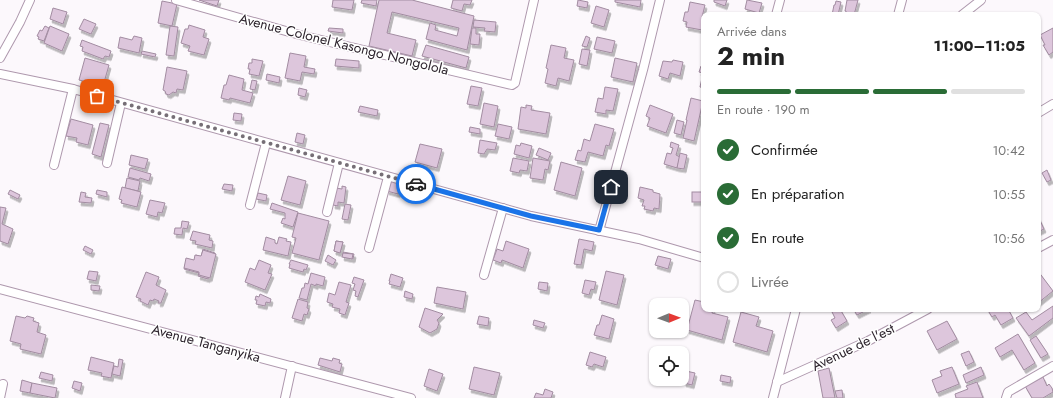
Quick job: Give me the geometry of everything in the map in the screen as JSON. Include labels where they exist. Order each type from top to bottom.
[{"type":"street","points":[[0,58],[20,22],[30,0]]},
{"type":"street","name":"Avenue Colonel Kasongo Nongolola","points":[[176,0],[300,35],[512,86],[516,83],[534,0]]},
{"type":"street","points":[[599,230],[643,70],[660,0]]},
{"type":"street","points":[[777,12],[780,0]]},
{"type":"street","points":[[899,12],[902,0]]},
{"type":"street","points":[[966,12],[981,0]]},
{"type":"street","points":[[0,74],[73,90],[531,216],[639,239],[701,257]]},
{"type":"street","points":[[54,166],[73,90]]},
{"type":"street","points":[[107,163],[121,103]]},
{"type":"street","points":[[1041,111],[1053,104]]},
{"type":"street","points":[[250,205],[266,143]]},
{"type":"street","points":[[327,212],[339,163]]},
{"type":"street","points":[[369,248],[388,177]]},
{"type":"street","points":[[484,275],[503,208]]},
{"type":"street","points":[[1041,246],[1053,240]]},
{"type":"street","name":"Avenue Tanganyika","points":[[0,290],[411,398]]},
{"type":"street","points":[[773,398],[795,312]]},
{"type":"street","name":"Avenue de l'est","points":[[777,382],[868,341],[922,312]]},
{"type":"street","points":[[285,398],[292,366]]},
{"type":"street","points":[[1006,398],[1008,392],[1053,366]]},
{"type":"street","points":[[0,398],[3,384]]},
{"type":"building","points":[[199,0],[219,0],[217,6]]},
{"type":"building","points":[[333,0],[354,0],[352,10],[332,7]]},
{"type":"building","points":[[362,0],[377,0],[376,6],[361,3]]},
{"type":"building","points":[[379,0],[412,0],[474,16],[467,50],[426,39],[430,23],[436,25],[435,30],[457,36],[459,28],[392,12],[387,33],[416,40],[412,56],[369,46]]},
{"type":"building","points":[[453,0],[472,0],[470,5],[464,4],[462,11],[451,8]]},
{"type":"building","points":[[578,0],[588,2],[587,8],[577,6]]},
{"type":"building","points":[[615,0],[641,0],[640,7],[615,2]]},
{"type":"building","points":[[714,0],[727,0],[725,6],[714,2]]},
{"type":"building","points":[[747,0],[762,3],[759,12],[745,9]]},
{"type":"building","points":[[847,0],[858,0],[855,12],[845,11]]},
{"type":"building","points":[[162,1],[177,4],[172,26],[158,23]]},
{"type":"building","points":[[836,1],[841,2],[839,12],[833,12]]},
{"type":"building","points":[[690,2],[705,5],[703,12],[701,12],[701,30],[686,27],[687,22],[683,21],[685,12],[688,12]]},
{"type":"building","points":[[596,6],[609,10],[604,27],[591,23]]},
{"type":"building","points":[[53,8],[67,12],[63,24],[50,19]]},
{"type":"building","points":[[84,19],[96,24],[91,34],[79,29]]},
{"type":"building","points":[[474,20],[496,22],[495,32],[484,31],[485,28],[473,27]]},
{"type":"building","points":[[189,25],[205,30],[203,37],[209,39],[204,55],[188,51],[190,46],[181,43],[185,29],[188,29]]},
{"type":"building","points":[[45,26],[49,28],[44,41],[38,39],[39,37],[37,36],[40,30],[42,31]]},
{"type":"building","points":[[50,26],[69,34],[62,51],[44,43]]},
{"type":"building","points":[[170,26],[178,27],[174,56],[166,55]]},
{"type":"building","points":[[329,28],[343,29],[343,33],[328,31]]},
{"type":"building","points":[[472,28],[476,28],[476,34],[480,34],[479,45],[470,44]]},
{"type":"building","points":[[1053,28],[1053,52],[1049,55],[1043,45],[1045,45],[1041,34]]},
{"type":"building","points":[[134,36],[142,38],[139,53],[118,48],[120,37],[132,40]]},
{"type":"building","points":[[586,36],[590,38],[587,47],[582,46]]},
{"type":"building","points":[[597,37],[615,41],[612,53],[594,49]]},
{"type":"building","points":[[82,40],[111,51],[109,57],[105,56],[103,59],[82,51],[83,47],[80,46]]},
{"type":"building","points":[[426,45],[469,57],[466,68],[422,56]]},
{"type":"building","points":[[551,45],[566,48],[564,58],[574,60],[569,81],[558,78],[556,86],[545,83],[548,69],[546,68]]},
{"type":"building","points":[[582,49],[590,50],[587,66],[579,64]]},
{"type":"building","points":[[142,51],[156,54],[155,57],[141,54]]},
{"type":"building","points":[[290,53],[306,56],[304,67],[315,69],[314,74],[302,72],[300,81],[285,78]]},
{"type":"building","points":[[85,58],[109,65],[103,86],[86,84],[87,82],[79,80]]},
{"type":"building","points":[[615,58],[637,63],[633,82],[611,77]]},
{"type":"building","points":[[252,59],[263,61],[259,76],[249,74],[249,63],[252,63]]},
{"type":"building","points":[[336,59],[359,61],[359,68],[335,66]]},
{"type":"building","points":[[673,60],[683,62],[680,76],[670,73],[668,79],[659,76],[663,61],[672,62]]},
{"type":"building","points":[[167,67],[187,71],[183,90],[177,89],[176,93],[173,92],[169,95],[163,90]]},
{"type":"building","points":[[267,74],[280,77],[279,83],[266,80]]},
{"type":"building","points":[[229,75],[244,79],[242,90],[253,93],[250,103],[230,98],[229,100],[221,98],[224,85],[226,85]]},
{"type":"building","points":[[252,80],[257,81],[255,90],[250,89]]},
{"type":"building","points":[[471,86],[482,88],[478,106],[467,104]]},
{"type":"building","points":[[605,87],[618,89],[613,111],[606,110],[606,114],[595,112],[598,98],[603,99]]},
{"type":"building","points":[[299,88],[307,90],[305,97],[298,95]]},
{"type":"building","points":[[691,98],[701,100],[701,110],[694,141],[683,138]]},
{"type":"building","points":[[484,103],[498,106],[494,127],[480,124]]},
{"type":"building","points":[[526,105],[532,106],[531,110],[550,113],[546,134],[518,129],[521,107],[526,108]]},
{"type":"building","points":[[650,105],[673,114],[666,133],[647,126],[650,118],[646,116]]},
{"type":"building","points":[[360,106],[378,110],[377,116],[358,112]]},
{"type":"building","points":[[234,113],[242,114],[241,121],[233,120]]},
{"type":"building","points":[[71,119],[93,125],[88,145],[76,142],[77,138],[66,136]]},
{"type":"building","points":[[677,120],[684,122],[681,135],[674,133]]},
{"type":"building","points":[[100,123],[109,125],[101,157],[92,154]]},
{"type":"building","points":[[498,124],[512,127],[509,139],[495,136]]},
{"type":"building","points":[[595,124],[614,129],[609,146],[606,145],[603,156],[588,152],[585,162],[575,160],[578,150],[581,151],[584,139],[590,141]]},
{"type":"building","points":[[470,127],[480,129],[480,134],[469,132]]},
{"type":"building","points":[[297,133],[305,135],[303,144],[295,142]]},
{"type":"building","points":[[480,140],[497,143],[495,150],[487,149],[484,154],[478,153]]},
{"type":"building","points":[[671,142],[679,145],[676,155],[680,157],[677,168],[664,164],[667,153],[671,154],[673,148],[670,147]]},
{"type":"building","points":[[521,143],[532,146],[529,158],[514,154],[516,145],[520,146]]},
{"type":"building","points":[[420,144],[442,149],[437,168],[415,162]]},
{"type":"building","points":[[539,148],[551,153],[548,160],[536,155]]},
{"type":"building","points":[[680,153],[687,155],[684,169],[677,168]]},
{"type":"building","points":[[131,155],[148,159],[145,169],[129,165]]},
{"type":"building","points":[[513,158],[529,161],[527,171],[520,170],[519,173],[510,171]]},
{"type":"building","points":[[533,158],[550,161],[548,170],[545,169],[543,180],[530,178]]},
{"type":"building","points":[[561,162],[582,168],[575,196],[554,190]]},
{"type":"building","points":[[130,168],[151,174],[149,181],[140,178],[139,180],[128,177]]},
{"type":"building","points":[[1047,170],[1051,180],[1047,182],[1042,173]]},
{"type":"building","points":[[288,176],[306,181],[300,205],[281,200]]},
{"type":"building","points":[[127,178],[140,181],[138,191],[125,188]]},
{"type":"building","points":[[390,181],[400,183],[398,194],[387,191]]},
{"type":"building","points":[[224,184],[233,185],[232,191],[222,189]]},
{"type":"building","points":[[342,186],[346,187],[344,203],[338,202],[338,206],[333,205],[336,188],[342,189]]},
{"type":"building","points":[[122,187],[141,192],[137,207],[121,203],[122,200],[119,199]]},
{"type":"building","points":[[640,187],[653,190],[653,192],[660,194],[659,209],[654,208],[653,211],[644,209],[645,206],[642,206],[644,200],[638,198]]},
{"type":"building","points":[[10,190],[20,195],[18,199],[8,194]]},
{"type":"building","points":[[97,190],[107,192],[107,197],[96,194]]},
{"type":"building","points":[[81,192],[86,193],[85,197],[92,198],[91,203],[79,202]]},
{"type":"building","points":[[692,192],[701,192],[701,202],[692,202]]},
{"type":"building","points":[[258,193],[267,195],[266,201],[256,199]]},
{"type":"building","points":[[150,200],[165,203],[162,213],[158,212],[157,217],[146,214]]},
{"type":"building","points":[[272,203],[298,212],[293,227],[281,223],[283,218],[285,219],[285,213],[270,209]]},
{"type":"building","points":[[345,204],[351,205],[348,220],[342,219]]},
{"type":"building","points":[[0,207],[6,208],[2,224],[13,229],[8,244],[0,241]]},
{"type":"building","points":[[298,213],[329,221],[319,260],[292,253],[296,238],[292,237]]},
{"type":"building","points":[[182,221],[189,222],[187,229],[183,228],[182,235],[174,234],[175,228],[181,228]]},
{"type":"building","points":[[1041,222],[1044,229],[1041,230]]},
{"type":"building","points":[[193,231],[210,235],[209,240],[213,241],[212,248],[195,244],[196,241],[190,240]]},
{"type":"building","points":[[266,237],[275,240],[275,243],[277,244],[279,237],[287,239],[286,241],[291,242],[288,256],[263,250]]},
{"type":"building","points":[[579,239],[594,242],[592,251],[584,249],[581,265],[574,264]]},
{"type":"building","points":[[336,241],[343,242],[340,253],[334,251]]},
{"type":"building","points":[[336,241],[343,242],[340,253],[334,251]]},
{"type":"building","points":[[506,241],[529,249],[523,268],[502,260],[501,263],[493,260],[497,249],[503,251]]},
{"type":"building","points":[[85,246],[93,250],[91,254],[83,250]]},
{"type":"building","points":[[203,249],[215,253],[208,279],[198,276],[199,273],[184,269],[187,259],[195,261],[196,255],[201,257]]},
{"type":"building","points":[[203,250],[216,254],[210,278],[199,275],[199,272],[184,268],[186,258],[194,260],[195,255],[201,256]]},
{"type":"building","points":[[343,252],[354,254],[353,259],[343,257]]},
{"type":"building","points":[[343,253],[353,254],[352,259],[342,257]]},
{"type":"building","points":[[328,255],[336,260],[333,265],[325,261]]},
{"type":"building","points":[[658,256],[671,259],[668,269],[655,265]]},
{"type":"building","points":[[259,260],[271,265],[268,273],[272,274],[265,290],[245,282],[250,268],[255,270]]},
{"type":"building","points":[[291,260],[308,265],[306,270],[304,269],[303,272],[289,268]]},
{"type":"building","points":[[89,271],[98,272],[96,281],[87,279]]},
{"type":"building","points":[[606,271],[624,275],[617,305],[599,300]]},
{"type":"building","points":[[146,272],[159,277],[156,285],[166,290],[161,303],[158,303],[159,301],[154,299],[153,301],[150,300],[148,305],[136,297]]},
{"type":"building","points":[[311,273],[325,277],[323,286],[311,284],[307,300],[299,298],[305,283],[308,284]]},
{"type":"building","points":[[391,274],[403,278],[400,287],[389,284]]},
{"type":"building","points":[[1041,275],[1053,291],[1041,301]]},
{"type":"building","points":[[354,277],[364,280],[358,297],[355,296],[356,291],[353,290],[355,284],[352,283]]},
{"type":"building","points":[[585,280],[596,282],[594,290],[591,289],[589,295],[582,293]]},
{"type":"building","points":[[339,282],[351,285],[346,302],[349,303],[345,315],[339,313],[340,309],[332,307],[333,304],[327,302],[329,293],[335,295]]},
{"type":"building","points":[[539,282],[548,283],[547,291],[538,289]]},
{"type":"building","points":[[91,285],[100,286],[99,291],[91,290]]},
{"type":"building","points":[[437,287],[466,292],[463,309],[434,303]]},
{"type":"building","points":[[405,291],[413,294],[412,299],[404,297]]},
{"type":"building","points":[[260,294],[271,299],[270,303],[266,302],[265,306],[256,304],[256,296],[259,297]]},
{"type":"building","points":[[298,299],[308,302],[307,308],[309,309],[307,315],[304,314],[302,321],[292,318]]},
{"type":"building","points":[[695,300],[701,301],[701,312],[712,312],[728,317],[722,340],[689,331],[689,322]]},
{"type":"building","points":[[1053,306],[1053,318],[1029,336],[1016,318],[1026,312],[1032,320]]},
{"type":"building","points":[[425,308],[443,314],[437,320],[439,323],[437,329],[430,333],[419,327]]},
{"type":"building","points":[[741,312],[759,317],[756,326],[773,331],[767,352],[733,342]]},
{"type":"building","points":[[832,312],[842,312],[847,321],[836,328],[831,320],[835,318]]},
{"type":"building","points":[[855,312],[863,312],[857,315]]},
{"type":"building","points":[[989,312],[1010,312],[1013,318],[1001,325],[995,315],[992,317]]},
{"type":"building","points":[[602,315],[614,319],[609,339],[594,335]]},
{"type":"building","points":[[16,316],[25,318],[27,316],[34,318],[33,321],[39,323],[37,332],[46,335],[41,354],[20,349],[21,344],[10,341]]},
{"type":"building","points":[[479,316],[489,318],[488,326],[477,324]]},
{"type":"building","points":[[534,320],[545,323],[543,328],[533,325]]},
{"type":"building","points":[[947,321],[957,339],[937,350],[927,331]]},
{"type":"building","points":[[1018,334],[1035,363],[1024,370],[1012,350],[1000,357],[995,348]]},
{"type":"building","points":[[1036,336],[1048,354],[1041,358],[1030,340]]},
{"type":"building","points":[[969,351],[974,362],[966,366],[961,354]]},
{"type":"building","points":[[590,352],[606,357],[603,367],[594,364],[592,367],[586,365]]},
{"type":"building","points":[[91,357],[114,363],[111,378],[101,376],[102,373],[88,370]]},
{"type":"building","points":[[320,358],[332,361],[333,358],[340,360],[339,363],[342,364],[340,372],[318,365]]},
{"type":"building","points":[[119,359],[123,360],[120,376],[112,374],[114,366],[118,367]]},
{"type":"building","points":[[474,367],[500,373],[494,395],[469,389]]},
{"type":"building","points":[[952,367],[959,384],[937,393],[932,380],[942,376],[940,371]]},
{"type":"building","points":[[981,367],[984,375],[966,383],[963,375]]},
{"type":"building","points":[[829,368],[835,398],[823,398],[818,371]]},
{"type":"building","points":[[429,369],[443,374],[437,391],[424,386]]},
{"type":"building","points":[[41,372],[53,375],[52,381],[39,378]]},
{"type":"building","points":[[689,372],[695,373],[692,385],[689,384]]},
{"type":"building","points":[[721,375],[731,377],[730,383],[720,381]]},
{"type":"building","points":[[1043,377],[1047,386],[1049,384],[1053,392],[1043,398],[1032,398],[1025,386]]},
{"type":"building","points":[[22,380],[32,383],[30,393],[20,391]]},
{"type":"building","points":[[74,381],[82,383],[80,391],[72,388]]},
{"type":"building","points":[[977,382],[983,398],[956,398],[955,394],[968,389],[966,386]]},
{"type":"building","points":[[32,383],[57,388],[55,398],[30,393]]},
{"type":"building","points":[[545,389],[553,392],[551,398],[534,398],[536,393],[543,395]]},
{"type":"building","points":[[842,390],[843,398],[837,398],[835,391]]},
{"type":"way so far","points":[[97,96],[416,184]]},
{"type":"route","points":[[416,184],[531,216],[599,230],[611,187]]}]
